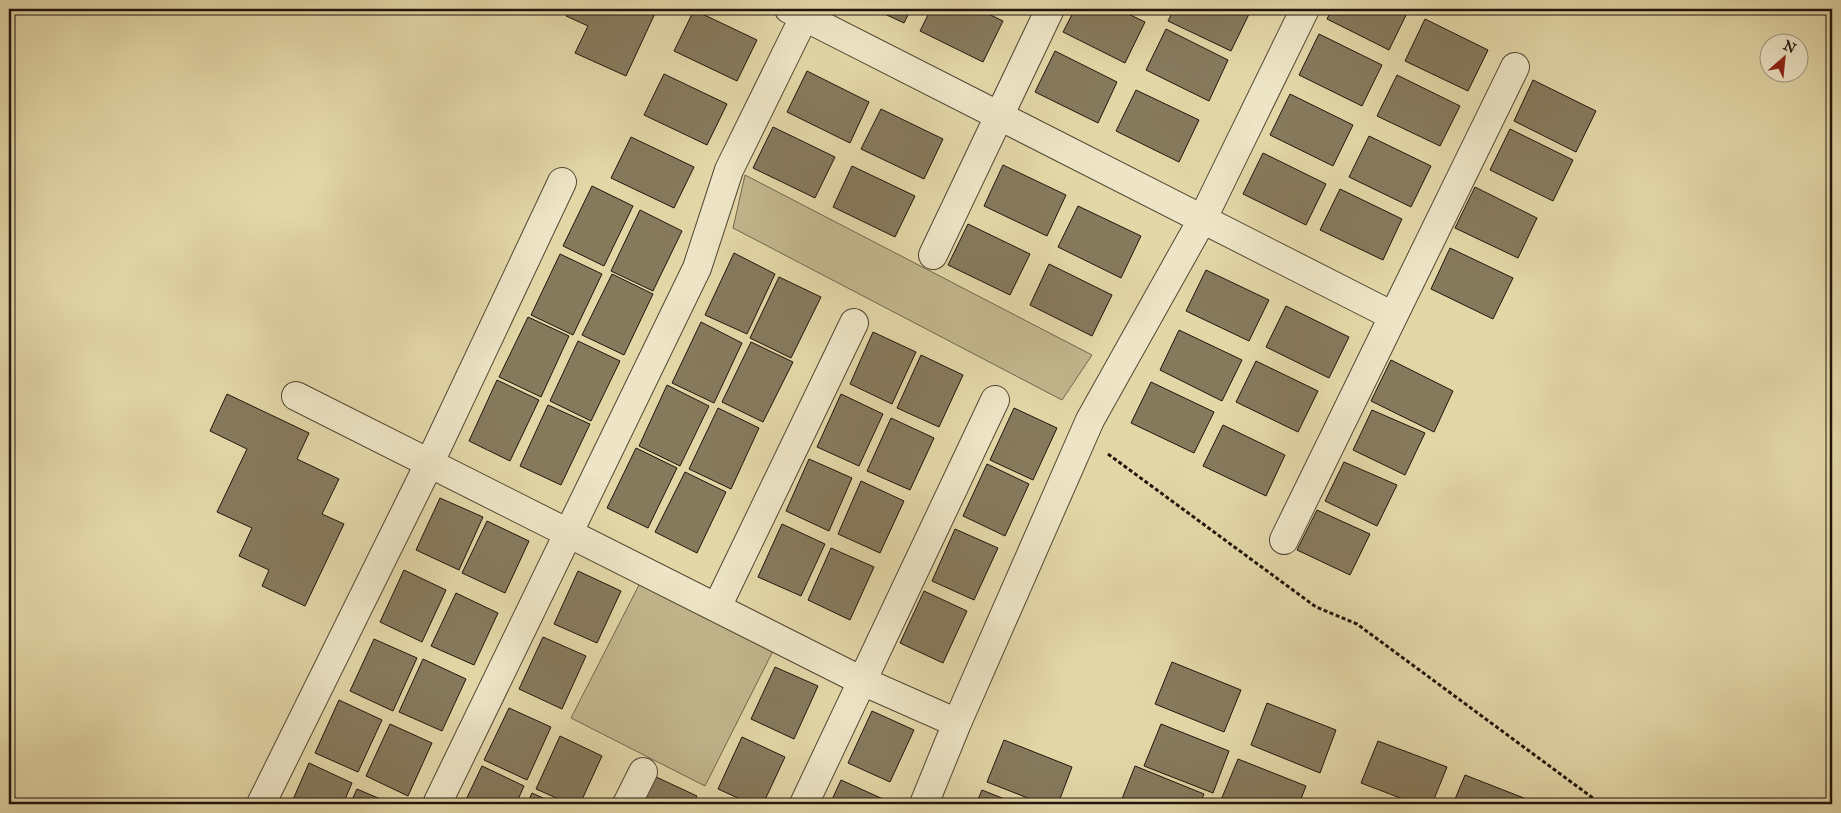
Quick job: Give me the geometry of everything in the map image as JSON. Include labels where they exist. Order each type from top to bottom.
[{"type":"street","points":[[933,255],[1050,9]]},
{"type":"street","points":[[924,804],[956,723],[1090,420],[1202,220],[1305,9]]},
{"type":"street","points":[[438,804],[697,268],[729,170],[800,12],[999,116],[1393,316]]},
{"type":"street","points":[[1284,540],[1515,67]]},
{"type":"street","points":[[261,804],[430,462],[562,182]]},
{"type":"street","points":[[717,607],[854,323]]},
{"type":"street","points":[[296,396],[862,681],[956,723]]},
{"type":"street","points":[[804,804],[995,400]]},
{"type":"street","points":[[628,804],[643,772]]},
{"type":"path","points":[[1083,436],[1316,607],[1358,624],[1601,804]]},
{"type":"shaded area","points":[[745,175],[1092,355],[1062,400],[733,228]]},
{"type":"shaded area","points":[[641,581],[774,649],[705,786],[571,718]]},
{"type":"building","points":[[570,9],[657,9],[626,76],[575,53],[588,26],[566,16]]},
{"type":"building","points":[[874,9],[911,9],[904,23]]},
{"type":"building","points":[[931,9],[978,9],[1003,21],[983,62],[920,31]]},
{"type":"building","points":[[1075,9],[1118,9],[1145,22],[1125,63],[1063,32]]},
{"type":"building","points":[[1174,9],[1251,10],[1231,51],[1168,21]]},
{"type":"building","points":[[1332,9],[1409,9],[1389,50],[1327,19]]},
{"type":"building","points":[[694,10],[757,40],[737,81],[674,51]]},
{"type":"building","points":[[1425,19],[1488,50],[1468,91],[1405,61]]},
{"type":"building","points":[[1166,29],[1228,60],[1209,101],[1146,70]]},
{"type":"building","points":[[1319,34],[1382,65],[1362,106],[1299,75]]},
{"type":"building","points":[[1055,51],[1117,82],[1098,123],[1035,92]]},
{"type":"building","points":[[807,71],[869,102],[850,143],[787,112]]},
{"type":"building","points":[[664,74],[727,104],[707,145],[644,115]]},
{"type":"building","points":[[1397,75],[1460,106],[1440,146],[1377,116]]},
{"type":"building","points":[[1533,80],[1596,111],[1576,152],[1514,121]]},
{"type":"building","points":[[1136,90],[1199,120],[1179,162],[1116,131]]},
{"type":"building","points":[[1290,94],[1353,125],[1333,166],[1270,135]]},
{"type":"building","points":[[881,109],[943,139],[924,179],[861,149]]},
{"type":"building","points":[[773,127],[835,157],[815,198],[753,168]]},
{"type":"building","points":[[1510,129],[1573,160],[1553,201],[1490,170]]},
{"type":"building","points":[[1369,136],[1431,166],[1411,207],[1349,177]]},
{"type":"building","points":[[631,137],[694,167],[674,208],[611,178]]},
{"type":"building","points":[[1263,153],[1326,184],[1306,225],[1243,194]]},
{"type":"building","points":[[1003,165],[1066,195],[1047,236],[984,206]]},
{"type":"building","points":[[852,166],[915,196],[895,237],[833,207]]},
{"type":"building","points":[[592,186],[633,206],[604,266],[563,246]]},
{"type":"building","points":[[1475,187],[1537,218],[1518,258],[1455,228]]},
{"type":"building","points":[[1340,189],[1402,219],[1383,260],[1320,230]]},
{"type":"building","points":[[1078,206],[1141,236],[1121,278],[1058,247]]},
{"type":"building","points":[[640,210],[682,231],[653,291],[611,271]]},
{"type":"building","points":[[968,224],[1030,254],[1010,295],[948,265]]},
{"type":"building","points":[[1450,248],[1513,278],[1493,319],[1431,289]]},
{"type":"building","points":[[734,253],[775,274],[747,334],[705,315]]},
{"type":"building","points":[[560,254],[602,274],[573,335],[531,315]]},
{"type":"building","points":[[1049,264],[1112,295],[1092,336],[1030,305]]},
{"type":"building","points":[[1206,270],[1269,300],[1249,341],[1186,311]]},
{"type":"building","points":[[612,274],[653,294],[624,355],[582,335]]},
{"type":"building","points":[[779,277],[821,297],[791,358],[750,338]]},
{"type":"building","points":[[1286,306],[1349,337],[1329,378],[1266,347]]},
{"type":"building","points":[[528,317],[569,336],[541,397],[499,377]]},
{"type":"building","points":[[701,322],[742,343],[714,403],[672,383]]},
{"type":"building","points":[[1179,330],[1242,360],[1222,401],[1160,370]]},
{"type":"building","points":[[873,332],[916,352],[892,404],[850,384]]},
{"type":"building","points":[[578,341],[620,361],[591,421],[550,401]]},
{"type":"building","points":[[751,342],[793,362],[763,422],[722,402]]},
{"type":"building","points":[[921,355],[963,375],[939,427],[897,408]]},
{"type":"building","points":[[1391,360],[1453,391],[1434,432],[1371,401]]},
{"type":"building","points":[[1256,361],[1318,391],[1298,432],[1236,402]]},
{"type":"building","points":[[497,380],[539,400],[510,461],[469,441]]},
{"type":"building","points":[[1151,382],[1214,412],[1194,453],[1131,423]]},
{"type":"building","points":[[667,385],[709,406],[680,466],[639,446]]},
{"type":"building","points":[[227,394],[309,433],[297,459],[339,479],[322,514],[344,524],[305,606],[262,586],[269,570],[239,556],[252,528],[217,512],[247,449],[210,431]]},
{"type":"building","points":[[841,394],[883,414],[859,466],[817,447]]},
{"type":"building","points":[[548,405],[590,424],[561,485],[520,466]]},
{"type":"building","points":[[718,408],[759,428],[731,489],[689,469]]},
{"type":"building","points":[[1014,408],[1057,428],[1033,480],[990,460]]},
{"type":"building","points":[[1372,410],[1425,433],[1405,475],[1353,450]]},
{"type":"building","points":[[891,418],[934,438],[910,490],[867,471]]},
{"type":"building","points":[[1223,425],[1285,455],[1266,496],[1203,466]]},
{"type":"building","points":[[636,448],[677,468],[648,528],[607,508]]},
{"type":"building","points":[[809,459],[852,478],[829,531],[786,511]]},
{"type":"building","points":[[1344,462],[1397,485],[1377,526],[1325,501]]},
{"type":"building","points":[[987,464],[1029,484],[1005,536],[963,516]]},
{"type":"building","points":[[685,472],[726,492],[697,553],[655,532]]},
{"type":"building","points":[[861,481],[904,501],[880,553],[838,534]]},
{"type":"building","points":[[440,498],[483,517],[459,570],[416,550]]},
{"type":"building","points":[[1317,510],[1370,534],[1350,575],[1297,550]]},
{"type":"building","points":[[487,521],[529,541],[505,593],[462,573]]},
{"type":"building","points":[[782,524],[825,544],[801,596],[758,577]]},
{"type":"building","points":[[955,529],[998,548],[974,600],[932,581]]},
{"type":"building","points":[[831,548],[874,567],[850,620],[808,600]]},
{"type":"building","points":[[404,570],[446,590],[422,642],[380,622]]},
{"type":"building","points":[[578,571],[621,591],[597,643],[554,624]]},
{"type":"building","points":[[924,591],[967,611],[943,663],[900,643]]},
{"type":"building","points":[[456,593],[498,613],[474,665],[431,646]]},
{"type":"building","points":[[543,637],[586,656],[562,709],[519,689]]},
{"type":"building","points":[[374,639],[417,658],[393,711],[350,691]]},
{"type":"building","points":[[423,659],[466,679],[442,731],[399,712]]},
{"type":"building","points":[[1172,662],[1241,690],[1224,732],[1155,704]]},
{"type":"building","points":[[775,667],[818,686],[794,739],[751,719]]},
{"type":"building","points":[[339,700],[382,720],[358,772],[315,753]]},
{"type":"building","points":[[1267,703],[1336,730],[1320,773],[1251,745]]},
{"type":"building","points":[[509,708],[551,727],[527,780],[484,760]]},
{"type":"building","points":[[872,711],[914,730],[890,782],[848,763]]},
{"type":"building","points":[[390,724],[432,743],[408,796],[366,776]]},
{"type":"building","points":[[1161,724],[1229,751],[1213,793],[1144,766]]},
{"type":"building","points":[[560,736],[602,756],[580,804],[570,804],[536,789]]},
{"type":"building","points":[[742,737],[785,757],[763,804],[751,804],[718,789]]},
{"type":"building","points":[[1004,740],[1072,767],[1058,804],[1043,804],[987,782]]},
{"type":"building","points":[[1378,741],[1447,767],[1432,804],[1416,804],[1361,783]]},
{"type":"building","points":[[1238,759],[1306,786],[1299,804],[1230,804],[1221,800]]},
{"type":"building","points":[[309,763],[352,783],[343,804],[291,804]]},
{"type":"building","points":[[482,766],[524,786],[516,804],[464,804]]},
{"type":"building","points":[[1135,766],[1204,794],[1200,804],[1120,804]]},
{"type":"building","points":[[1465,775],[1534,802],[1533,804],[1453,804]]},
{"type":"building","points":[[654,776],[697,796],[693,804],[642,804]]},
{"type":"building","points":[[841,780],[883,799],[881,804],[830,804]]},
{"type":"building","points":[[357,789],[392,804],[350,804]]},
{"type":"building","points":[[982,790],[1017,804],[976,804]]},
{"type":"building","points":[[532,793],[556,804],[527,804]]},
{"type":"building","points":[[1363,799],[1377,804],[1361,804]]}]
